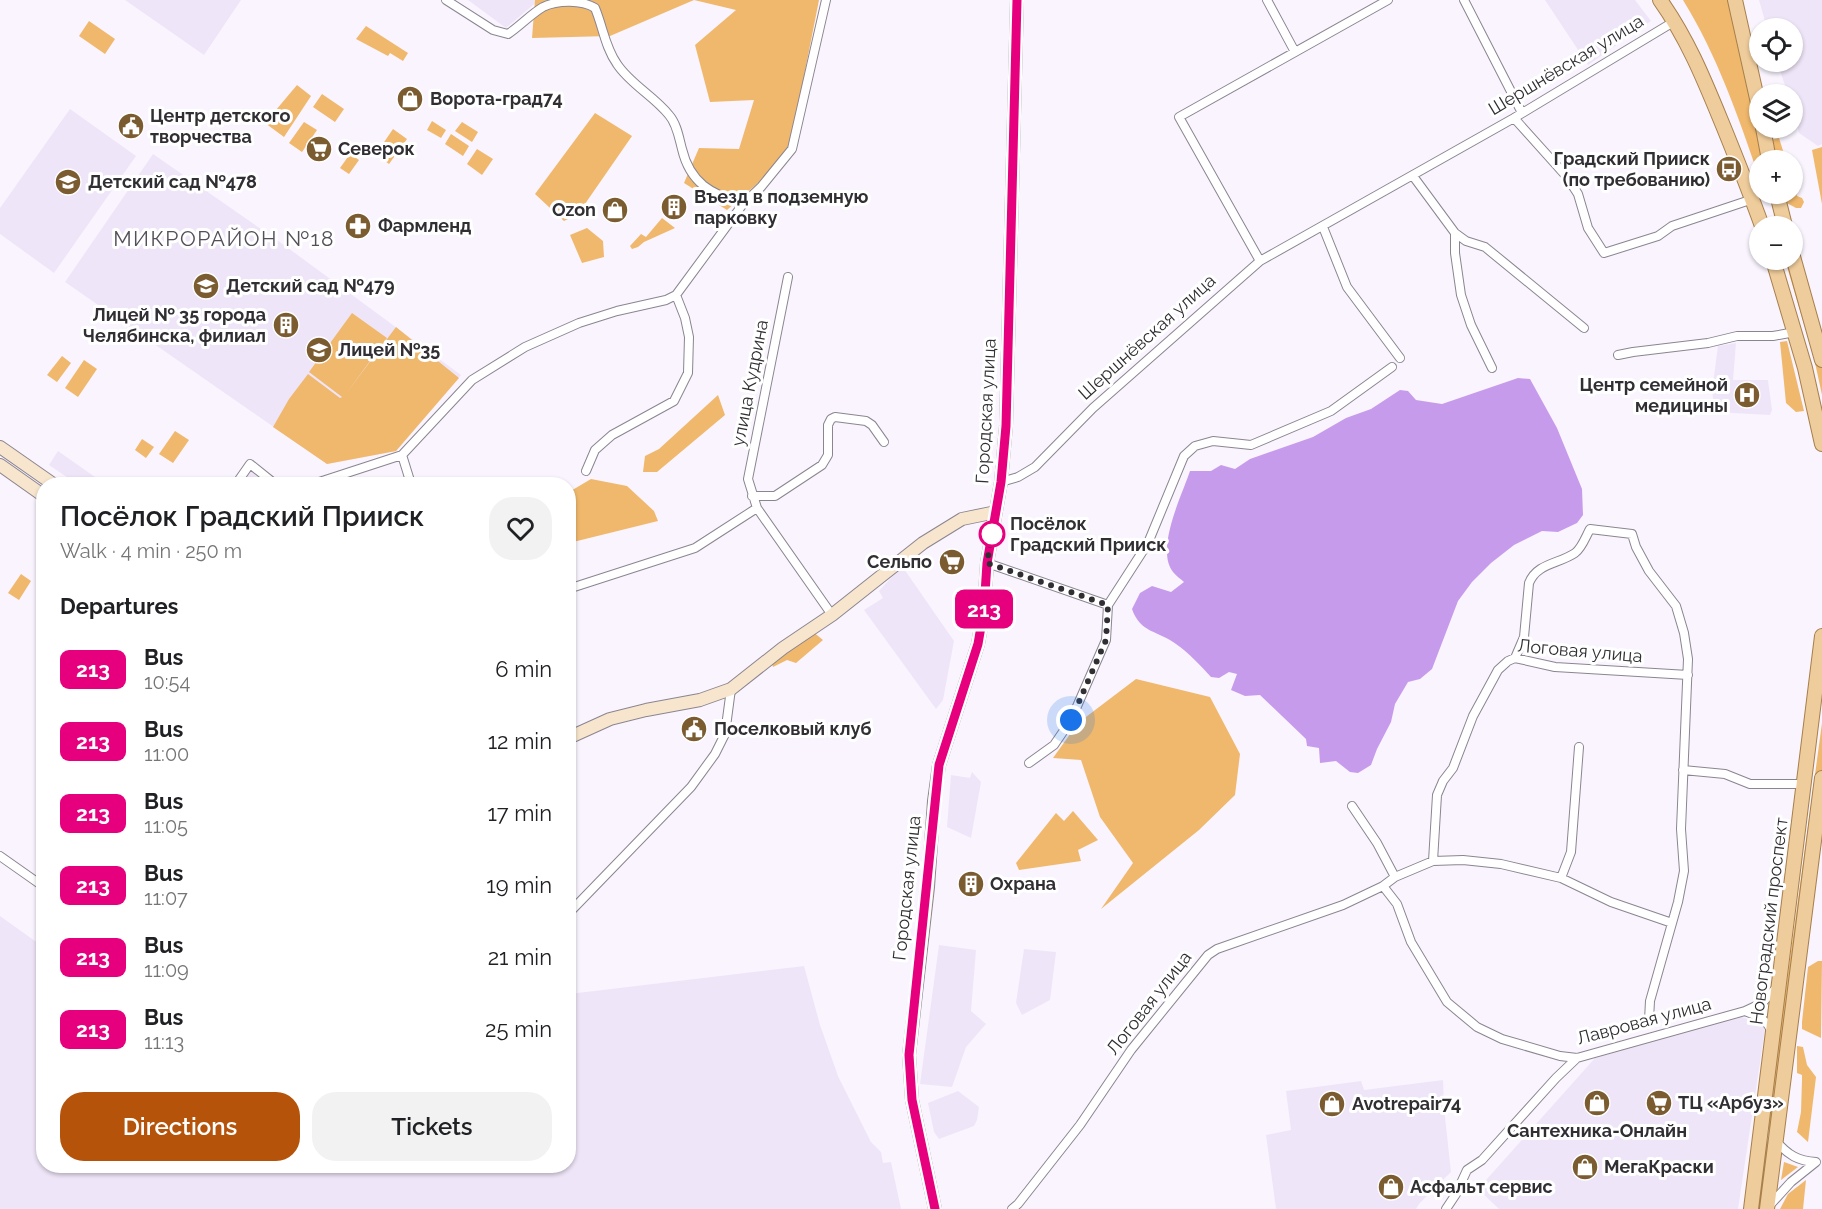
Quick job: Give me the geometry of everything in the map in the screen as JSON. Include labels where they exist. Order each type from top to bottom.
[{"type":"main road","points":[[1660,0],[1696,58],[1749,190]]},
{"type":"main road","points":[[1735,0],[1754,84]]},
{"type":"main road","points":[[1776,270],[1806,368],[1822,444]]},
{"type":"main road","points":[[1797,270],[1822,360]]},
{"type":"main road","name":"Новоградский проспект","points":[[1751,1209],[1822,636]]},
{"type":"main road","name":"Новоградский проспект","points":[[1767,1208],[1822,778]]},
{"type":"street","points":[[446,0],[493,30],[508,34],[543,7],[556,3],[576,1],[595,8],[609,50],[616,63],[671,116],[685,160],[694,175],[704,188],[722,198],[742,204]]},
{"type":"street","points":[[334,477],[402,455],[472,380],[503,359],[548,335],[617,311],[666,300],[676,295],[742,204],[761,187],[792,149],[826,0]]},
{"type":"street","name":"Городская улица","points":[[935,1209],[912,1100],[909,1055],[939,765],[978,644],[984,609],[987,563],[1001,482],[1006,426],[1017,0]]},
{"type":"street","points":[[1267,0],[1295,52]]},
{"type":"street","points":[[1260,261],[1179,117],[1388,0]]},
{"type":"street","points":[[1464,0],[1522,113]]},
{"type":"street","name":"Шершнёвская улица","points":[[1001,482],[1018,477],[1035,467],[1093,408],[1260,261],[1514,118],[1675,21]]},
{"type":"street","points":[[1514,118],[1567,177],[1578,194],[1588,228],[1604,253],[1658,236],[1672,226],[1749,201]]},
{"type":"street","points":[[1413,176],[1455,233],[1466,241],[1485,247],[1584,328]]},
{"type":"street","points":[[1323,227],[1347,288],[1400,358]]},
{"type":"street","points":[[1455,233],[1455,253],[1461,295],[1471,324],[1492,368]]},
{"type":"street","name":"улица Кудрина","points":[[758,508],[748,479],[788,277]]},
{"type":"street","points":[[586,471],[595,450],[612,435],[674,401],[688,373],[689,337],[676,295]]},
{"type":"street","points":[[1618,355],[1633,351],[1708,344],[1737,336],[1773,336],[1795,332]]},
{"type":"street","points":[[1029,763],[1054,745],[1071,720],[1106,640],[1108,605],[1148,543],[1184,456],[1195,446],[1213,441],[1251,445],[1331,411],[1392,367]]},
{"type":"street","points":[[752,496],[775,496],[822,465],[828,455],[828,425],[835,417],[866,421],[872,425],[884,442]]},
{"type":"street","points":[[0,447],[43,477]]},
{"type":"street","points":[[11,455],[1,466],[36,490]]},
{"type":"street","points":[[402,455],[409,477]]},
{"type":"street","points":[[241,477],[250,464],[266,477]]},
{"type":"street","points":[[576,586],[695,548],[758,508],[832,615]]},
{"type":"street","points":[[576,734],[609,719],[700,700],[731,689],[783,648],[832,615],[923,543],[954,523],[973,516],[996,512]]},
{"type":"street","points":[[1515,658],[1524,638],[1529,583],[1532,575],[1538,569],[1577,552],[1590,529],[1632,534],[1649,571],[1676,606],[1684,633],[1688,659],[1681,829],[1683,871],[1672,923],[1650,1001],[1649,1020]]},
{"type":"street","points":[[987,563],[1108,605]]},
{"type":"street","name":"Логовая улица","points":[[1433,861],[1437,795],[1443,781],[1453,768],[1473,716],[1498,670],[1508,661],[1515,658],[1555,667],[1688,675]]},
{"type":"street","points":[[576,906],[691,787],[715,754],[724,734],[729,714],[731,689]]},
{"type":"street","points":[[1561,878],[1571,852],[1579,747]]},
{"type":"street","points":[[1683,770],[1725,774],[1750,784],[1804,784]]},
{"type":"street","points":[[1352,806],[1377,843],[1395,877]]},
{"type":"street","points":[[0,855],[36,880]]},
{"type":"street","name":"Логовая улица","points":[[1012,1209],[1040,1178],[1131,1050],[1208,955],[1217,949],[1343,905],[1383,886],[1395,877],[1433,861],[1463,860],[1502,864],[1561,878],[1611,902],[1672,923]]},
{"type":"street","name":"Лавровая улица","points":[[1383,886],[1397,904],[1411,942],[1447,1002],[1477,1027],[1502,1039],[1543,1052],[1577,1058],[1745,1011],[1762,1003],[1779,984]]},
{"type":"street","points":[[1745,1011],[1761,1018],[1770,1026],[1772,1035]]},
{"type":"street","points":[[1446,1209],[1467,1170],[1482,1160],[1577,1058]]},
{"type":"street","points":[[1776,1141],[1792,1157],[1803,1161],[1819,1161]]},
{"type":"street","points":[[1767,1208],[1791,1182],[1819,1161]]},
{"type":"shaded area","points":[[125,0],[241,0],[204,55]]},
{"type":"shaded area","points":[[468,0],[539,0],[506,28]]},
{"type":"shaded area","points":[[535,0],[694,0],[610,36],[532,38]]},
{"type":"shaded area","points":[[694,0],[819,0],[788,157],[727,210],[684,183],[699,148],[739,149],[754,100],[710,102],[695,45],[736,10]]},
{"type":"shaded area","points":[[1545,0],[1635,0],[1651,21],[1588,65]]},
{"type":"shaded area","points":[[1683,0],[1733,0],[1750,84],[1749,138],[1761,138],[1763,150],[1749,150],[1716,64]]},
{"type":"shaded area","points":[[1759,0],[1822,0],[1822,144],[1818,146],[1803,136],[1803,84],[1785,84],[1780,72],[1803,72],[1803,18],[1764,18]]},
{"type":"shaded area","points":[[89,21],[115,39],[105,54],[79,36]]},
{"type":"shaded area","points":[[366,26],[408,53],[403,61],[390,53],[388,56],[356,39]]},
{"type":"shaded area","points":[[297,85],[311,96],[284,137],[265,123]]},
{"type":"shaded area","points":[[322,94],[344,109],[335,122],[313,107]]},
{"type":"shaded area","name":"Детский сад №478","points":[[70,109],[136,156],[54,273],[0,234],[0,208]]},
{"type":"shaded area","points":[[595,113],[632,136],[578,214],[564,221],[535,194]]},
{"type":"shaded area","points":[[432,121],[446,130],[441,138],[427,130]]},
{"type":"shaded area","points":[[304,122],[317,130],[302,152],[289,143]]},
{"type":"shaded area","points":[[462,122],[478,132],[472,142],[455,131]]},
{"type":"shaded area","points":[[393,129],[407,139],[389,164],[376,154]]},
{"type":"shaded area","points":[[451,134],[469,146],[463,156],[445,144]]},
{"type":"shaded area","points":[[1779,138],[1783,150],[1772,150],[1770,140]]},
{"type":"shaded area","points":[[1822,147],[1822,204],[1812,150]]},
{"type":"shaded area","points":[[477,149],[493,159],[482,175],[467,164]]},
{"type":"shaded area","points":[[153,154],[284,245],[461,375],[396,451],[327,464],[65,282]]},
{"type":"shaded area","points":[[350,154],[359,160],[349,174],[340,168]]},
{"type":"shaded area","points":[[1789,204],[1803,204],[1801,208]]},
{"type":"shaded area","points":[[662,218],[675,228],[632,249],[630,246],[641,234],[646,237]]},
{"type":"shaded area","points":[[587,228],[603,241],[604,257],[582,263],[570,235]]},
{"type":"shaded area","points":[[1788,270],[1795,270],[1822,365],[1822,395],[1814,358]]},
{"type":"shaded area","points":[[352,313],[387,338],[345,395],[396,327],[459,378],[396,451],[327,464],[273,427],[289,399],[308,374],[340,398],[342,397],[309,372]]},
{"type":"shaded area","points":[[1787,341],[1804,411],[1796,412],[1786,403],[1780,342]]},
{"type":"shaded area","points":[[1736,343],[1733,380],[1768,380],[1772,410],[1770,415],[1715,412],[1712,391],[1718,346]]},
{"type":"shaded area","points":[[62,356],[71,363],[57,382],[47,375]]},
{"type":"shaded area","points":[[84,360],[97,369],[78,397],[65,388]]},
{"type":"shaded area","points":[[1518,378],[1530,379],[1557,428],[1582,489],[1583,515],[1577,523],[1558,532],[1542,531],[1514,545],[1472,582],[1458,601],[1432,669],[1420,679],[1408,682],[1395,704],[1391,722],[1371,765],[1358,773],[1350,772],[1336,761],[1320,763],[1319,748],[1307,746],[1306,739],[1260,695],[1245,696],[1231,690],[1237,674],[1229,672],[1219,678],[1211,677],[1181,648],[1145,627],[1135,617],[1132,609],[1140,593],[1152,586],[1171,592],[1184,582],[1173,572],[1168,562],[1167,550],[1168,536],[1176,507],[1190,471],[1211,471],[1221,465],[1235,469],[1250,459],[1313,437],[1346,418],[1371,409],[1400,390],[1408,391],[1416,400],[1442,404]]},
{"type":"shaded area","points":[[718,395],[725,415],[657,472],[643,472],[645,456],[659,449]]},
{"type":"shaded area","points":[[175,431],[189,440],[173,463],[159,454]]},
{"type":"shaded area","points":[[142,439],[154,447],[146,458],[135,450]]},
{"type":"shaded area","points":[[58,451],[95,477],[67,477],[49,465]]},
{"type":"shaded area","points":[[245,466],[260,477],[236,477]]},
{"type":"shaded area","points":[[591,479],[627,486],[654,511],[658,521],[576,541],[576,488]]},
{"type":"shaded area","points":[[902,566],[954,641],[943,700],[936,709],[864,610],[883,598],[879,591]]},
{"type":"shaded area","points":[[21,574],[31,581],[19,600],[8,593]]},
{"type":"shaded area","points":[[812,631],[823,640],[796,663],[787,660],[773,667],[771,661]]},
{"type":"shaded area","points":[[1136,679],[1210,697],[1240,754],[1235,795],[1199,830],[1101,909],[1133,863],[1100,817],[1081,760],[1053,758],[1078,723]]},
{"type":"shaded area","points":[[1822,723],[1822,771],[1774,1130],[1767,1128]]},
{"type":"shaded area","points":[[972,772],[981,782],[971,838],[947,827],[951,775],[970,778]]},
{"type":"shaded area","points":[[1073,811],[1098,840],[1078,850],[1081,861],[1019,870],[1016,863],[1056,813],[1064,821]]},
{"type":"shaded area","points":[[0,916],[36,942],[36,1173],[576,1173],[576,993],[804,966],[820,1025],[838,1076],[871,1142],[881,1152],[883,1163],[891,1162],[901,1209],[0,1209]]},
{"type":"shaded area","points":[[939,945],[976,950],[971,1011],[986,1024],[966,1047],[952,1087],[920,1084]]},
{"type":"shaded area","points":[[1024,949],[1056,952],[1050,1000],[1022,1015],[1016,1003]]},
{"type":"shaded area","points":[[1822,961],[1821,1038],[1802,1029],[1808,967]]},
{"type":"shaded area","points":[[1739,1016],[1762,1024],[1765,1029],[1738,1209],[1499,1209],[1478,1189],[1595,1058]]},
{"type":"shaded area","points":[[1797,1046],[1803,1047],[1807,1065],[1816,1077],[1808,1142],[1797,1132],[1801,1112],[1802,1075],[1797,1073]]},
{"type":"shaded area","points":[[1443,1080],[1451,1172],[1416,1209],[1276,1209],[1266,1135],[1291,1130],[1286,1091],[1361,1081],[1364,1090]]},
{"type":"shaded area","points":[[958,1091],[979,1107],[977,1120],[974,1126],[939,1139],[934,1132],[928,1103]]},
{"type":"shaded area","points":[[1766,1141],[1771,1142],[1763,1209],[1757,1209]]},
{"type":"shaded area","points":[[1784,1162],[1798,1167],[1781,1180]]},
{"type":"shaded area","points":[[1806,1180],[1803,1209],[1780,1209],[1788,1194]]},
{"type":"bus line","name":"213","points":[[935,1209],[912,1100],[909,1055],[939,765],[978,644],[984,609],[987,563],[1001,482],[1006,426],[1017,0]]},
{"type":"place","name":"Ворота-град74","points":[[410,99]]},
{"type":"place","name":"Центр детского творчества","points":[[131,126]]},
{"type":"place","name":"Северок","points":[[319,149]]},
{"type":"place","name":"Градский Прииск (по требованию)","points":[[1729,169]]},
{"type":"place","name":"Детский сад №478","points":[[68,182]]},
{"type":"place","name":"Въезд в подземную парковку","points":[[674,207]]},
{"type":"place","name":"Ozon","points":[[615,210]]},
{"type":"place","name":"Фармленд","points":[[358,226]]},
{"type":"place","name":"Детский сад №479","points":[[206,286]]},
{"type":"place","name":"Лицей № 35 города Челябинска, филиал","points":[[286,325]]},
{"type":"place","name":"Лицей №35","points":[[319,350]]},
{"type":"place","name":"Центр семейной медицины","points":[[1747,395]]},
{"type":"place","name":"Посёлок Градский Прииск","points":[[992,534]]},
{"type":"place","name":"Сельпо","points":[[952,562]]},
{"type":"place","name":"Поселковый клуб","points":[[694,729]]},
{"type":"place","name":"Охрана","points":[[971,884]]},
{"type":"place","name":"Сантехника-Онлайн","points":[[1597,1103]]},
{"type":"place","name":"ТЦ «Арбуз»","points":[[1659,1103]]},
{"type":"place","name":"Avotrepair74","points":[[1332,1104]]},
{"type":"place","name":"МегаКраски","points":[[1585,1167]]},
{"type":"place","name":"Асфальт сервис","points":[[1391,1187]]},
{"type":"district","name":"МИКРОРАЙОН №18","points":[[224,239]]},
{"type":"route","points":[[992,534],[987,563],[1108,605],[1106,640],[1071,720]]}]
